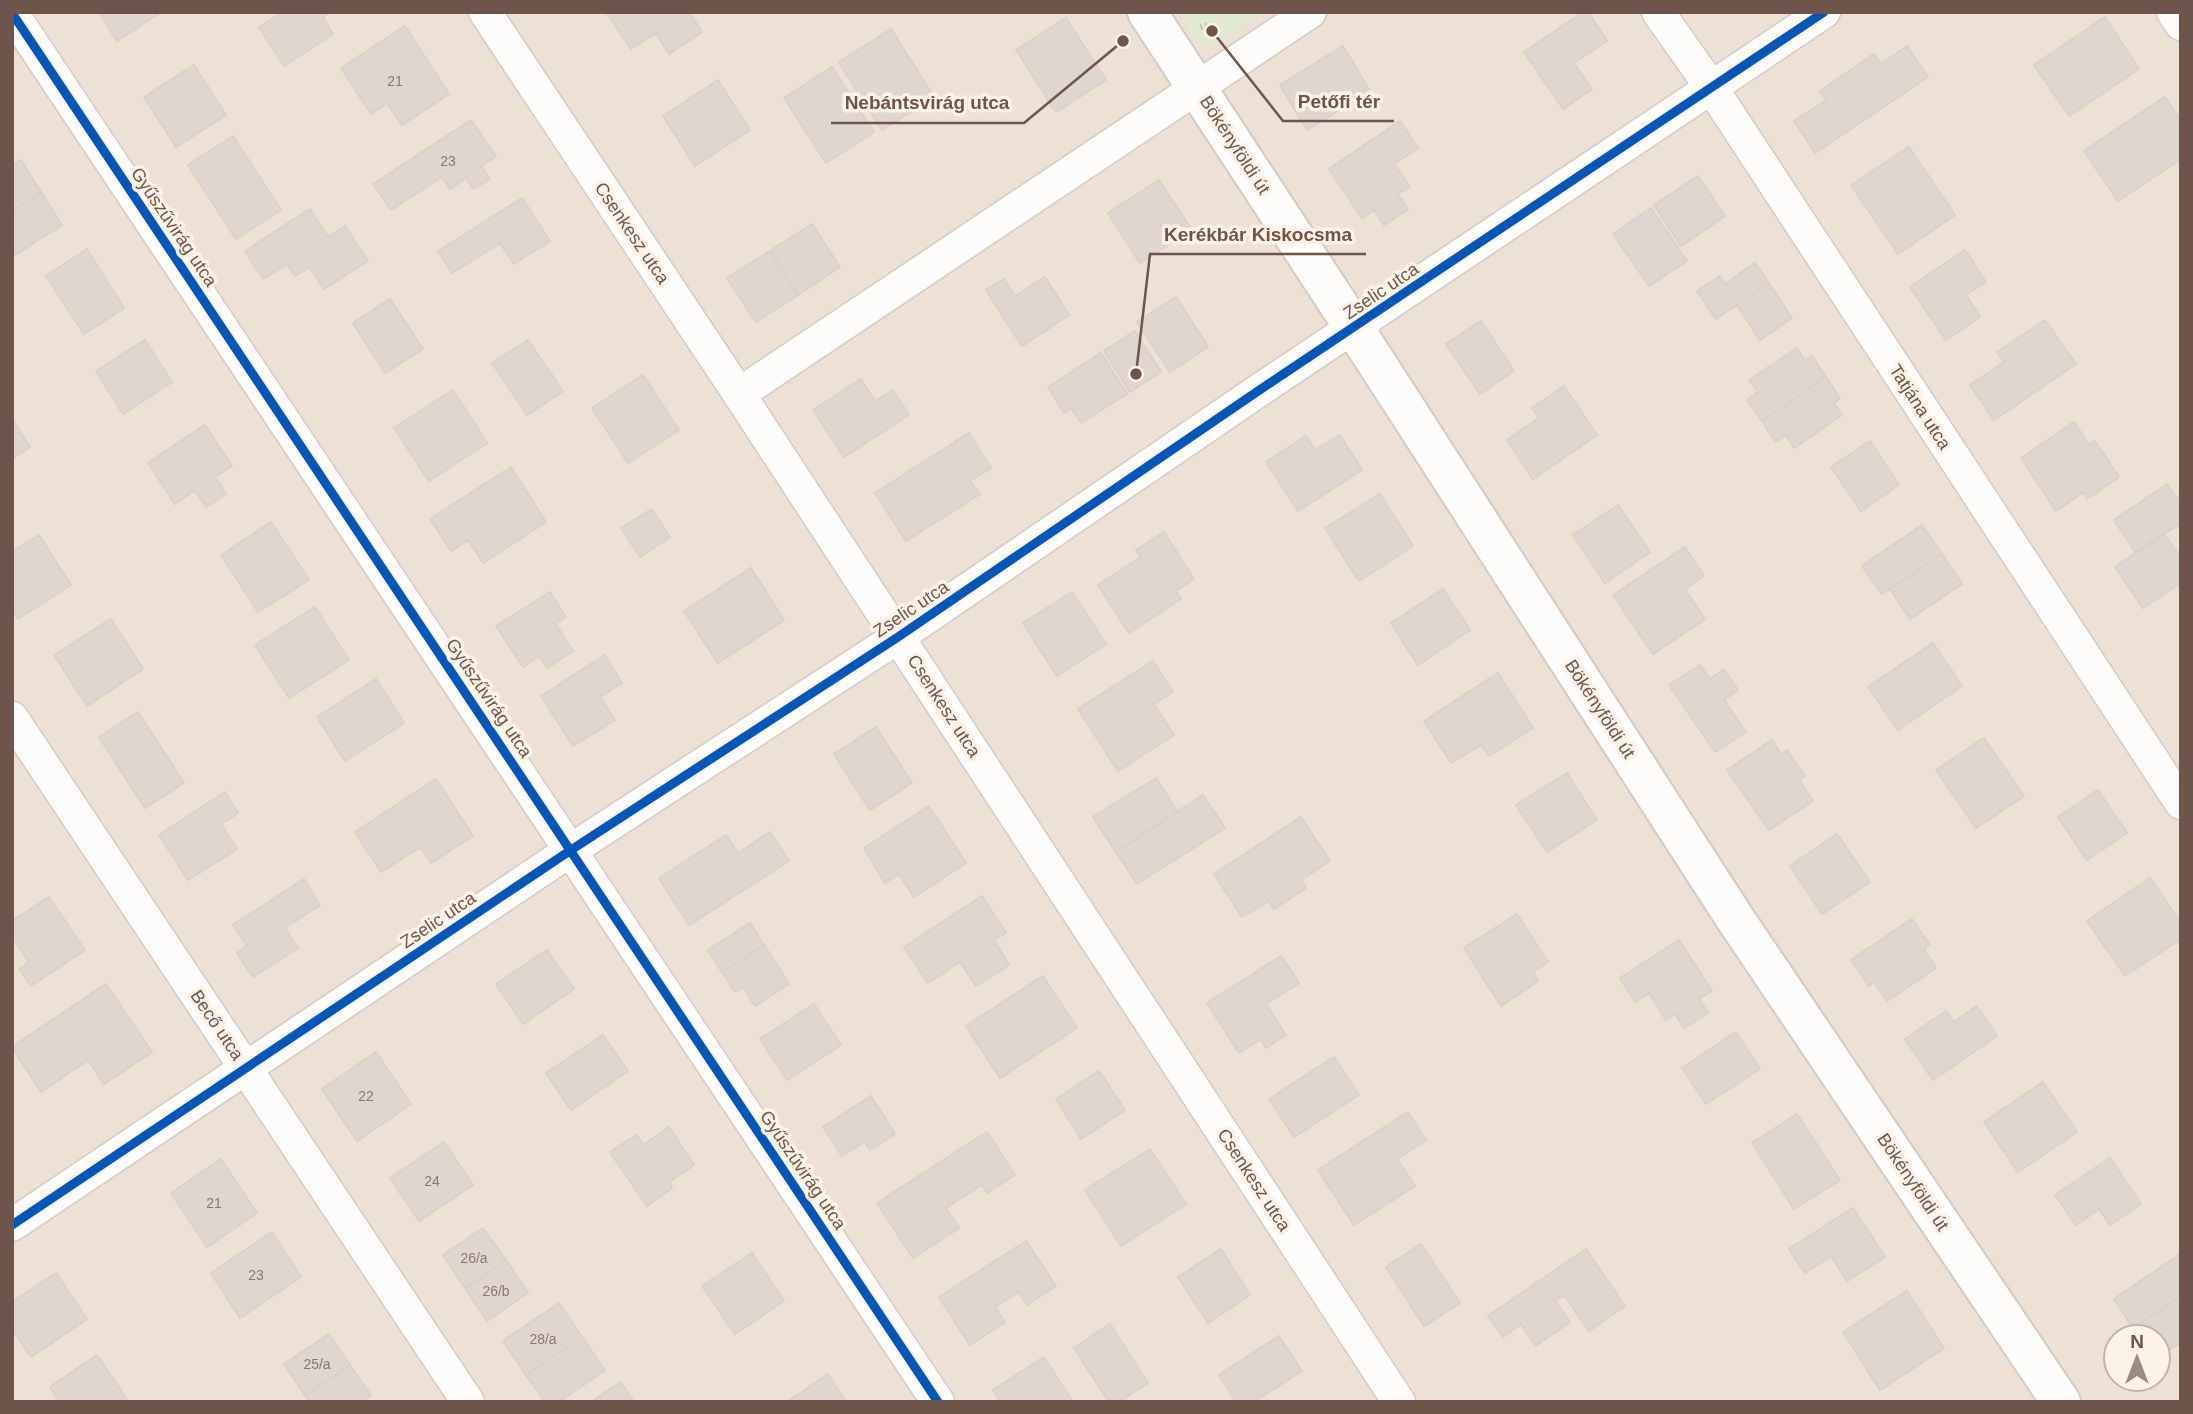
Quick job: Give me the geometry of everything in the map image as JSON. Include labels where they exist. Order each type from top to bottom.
[{"type":"street","name":"Csenkesz utca","points":[[485,12],[739,394],[1399,1402]]},
{"type":"street","name":"Bökényföldi út","points":[[1147,12],[1734,917],[2061,1402]]},
{"type":"street","points":[[739,394],[1310,12]]},
{"type":"street","name":"Tatjána utca","points":[[1658,12],[1711,87],[2181,803]]},
{"type":"street","name":"Zselic utca","points":[[12,1225],[571,850],[898,637],[1824,12]]},
{"type":"street","points":[[2173,12],[2181,24]]},
{"type":"street","name":"Gyűszűvirág utca","points":[[12,13],[937,1402]]},
{"type":"street","name":"Becő utca","points":[[12,718],[468,1402]]},
{"type":"shaded area","points":[[12,12],[2181,12],[2181,1402],[12,1402]]},
{"type":"green space","points":[[1179,12],[1262,12],[1204,51]]},
{"type":"building","points":[[99,12],[161,12],[117,41]]},
{"type":"building","points":[[278,12],[330,12],[323,17],[333,34],[284,66],[259,27],[279,14]]},
{"type":"building","points":[[606,12],[689,12],[702,32],[669,54],[656,33],[631,49]]},
{"type":"building","points":[[1583,12],[1588,12],[1607,41],[1574,63],[1592,89],[1563,109],[1524,52]]},
{"type":"building","points":[[2105,17],[2139,69],[2069,116],[2034,65]]},
{"type":"building","points":[[1066,18],[1106,80],[1056,112],[1016,50]]},
{"type":"building","points":[[405,26],[449,94],[402,125],[387,103],[371,114],[341,68]]},
{"type":"building","points":[[891,29],[934,97],[882,130],[839,62]]},
{"type":"building","points":[[1343,46],[1370,91],[1307,130],[1280,85]]},
{"type":"building","points":[[1907,46],[1928,77],[1815,153],[1794,121],[1826,100],[1820,91],[1874,54],[1881,64]]},
{"type":"building","points":[[194,65],[226,115],[176,147],[144,97]]},
{"type":"building","points":[[832,67],[874,132],[826,163],[784,98]]},
{"type":"building","points":[[718,80],[750,130],[695,166],[663,116]]},
{"type":"building","points":[[2165,97],[2181,121],[2181,159],[2118,201],[2084,151]]},
{"type":"building","points":[[471,120],[496,156],[481,166],[490,179],[473,189],[466,178],[450,189],[442,177],[391,210],[373,184]]},
{"type":"building","points":[[1400,121],[1418,148],[1394,164],[1410,187],[1398,194],[1408,209],[1384,225],[1374,210],[1362,218],[1329,169]]},
{"type":"building","points":[[233,136],[281,210],[236,239],[188,165]]},
{"type":"building","points":[[1909,147],[1955,215],[1898,254],[1851,185]]},
{"type":"building","points":[[21,160],[41,192],[12,211],[12,165]]},
{"type":"building","points":[[1698,176],[1725,216],[1681,246],[1654,205]]},
{"type":"building","points":[[1159,180],[1192,230],[1140,263],[1108,213]]},
{"type":"building","points":[[41,192],[62,225],[12,257],[12,211]]},
{"type":"building","points":[[522,198],[550,241],[514,264],[500,243],[452,273],[438,251]]},
{"type":"building","points":[[1651,208],[1687,261],[1649,286],[1613,234]]},
{"type":"building","points":[[310,209],[328,237],[345,226],[368,261],[324,289],[309,267],[295,276],[287,264],[263,279],[245,251]]},
{"type":"building","points":[[812,224],[840,267],[798,295],[770,251]]},
{"type":"building","points":[[87,249],[124,308],[84,334],[46,276]]},
{"type":"building","points":[[1965,250],[1986,282],[1966,295],[1980,317],[1946,340],[1910,287]]},
{"type":"building","points":[[770,251],[798,295],[756,322],[727,278]]},
{"type":"building","points":[[1755,263],[1769,283],[1716,319],[1697,291],[1720,276],[1725,284]]},
{"type":"building","points":[[1045,277],[1069,315],[1022,346],[986,290],[1004,279],[1015,296]]},
{"type":"building","points":[[1769,283],[1792,318],[1760,340],[1737,305]]},
{"type":"building","points":[[1176,297],[1208,347],[1170,372],[1137,322]]},
{"type":"building","points":[[390,299],[423,349],[385,373],[353,323]]},
{"type":"building","points":[[2045,320],[2076,364],[1994,420],[1970,385],[2004,362],[1997,352]]},
{"type":"building","points":[[1481,321],[1514,371],[1480,394],[1446,344]]},
{"type":"building","points":[[1135,331],[1161,372],[1130,392],[1104,351]]},
{"type":"building","points":[[145,340],[172,382],[123,414],[96,371]]},
{"type":"building","points":[[528,340],[563,391],[527,415],[492,363]]},
{"type":"building","points":[[1797,348],[1805,361],[1812,356],[1826,377],[1762,421],[1747,400],[1758,392],[1749,380]]},
{"type":"building","points":[[1101,353],[1127,394],[1081,423],[1071,408],[1064,413],[1048,387]]},
{"type":"building","points":[[643,375],[679,430],[628,463],[592,408]]},
{"type":"building","points":[[1826,377],[1840,398],[1834,403],[1842,415],[1794,448],[1786,435],[1775,442],[1762,421]]},
{"type":"building","points":[[861,379],[875,401],[893,390],[909,415],[844,457],[813,410]]},
{"type":"building","points":[[1564,386],[1597,435],[1533,479],[1507,440],[1539,418],[1532,408]]},
{"type":"building","points":[[453,390],[487,443],[429,481],[394,428]]},
{"type":"building","points":[[12,419],[30,447],[12,459]]},
{"type":"building","points":[[2074,422],[2089,445],[2095,441],[2119,477],[2087,499],[2084,492],[2056,511],[2021,458]]},
{"type":"building","points":[[205,425],[232,466],[215,477],[226,494],[206,507],[195,490],[175,504],[148,463]]},
{"type":"building","points":[[969,433],[991,468],[970,481],[980,494],[906,541],[875,493]]},
{"type":"building","points":[[1340,435],[1362,470],[1298,511],[1266,462],[1306,436],[1315,450]]},
{"type":"building","points":[[1870,441],[1899,485],[1861,511],[1831,467]]},
{"type":"building","points":[[511,467],[546,522],[483,563],[468,540],[451,551],[430,519]]},
{"type":"building","points":[[2167,484],[2181,503],[2181,523],[2136,553],[2114,520]]},
{"type":"building","points":[[1380,494],[1413,546],[1359,581],[1325,528]]},
{"type":"building","points":[[1618,505],[1650,552],[1605,583],[1573,535]]},
{"type":"building","points":[[652,509],[670,537],[640,557],[621,528]]},
{"type":"building","points":[[271,522],[309,580],[258,612],[221,555]]},
{"type":"building","points":[[1922,525],[1942,554],[1882,594],[1862,566]]},
{"type":"building","points":[[1164,532],[1194,579],[1176,591],[1181,599],[1129,633],[1098,585],[1141,557],[1136,550]]},
{"type":"building","points":[[2164,533],[2181,558],[2181,583],[2143,608],[2115,567]]},
{"type":"building","points":[[39,535],[71,585],[18,619],[12,610],[12,552]]},
{"type":"building","points":[[1685,547],[1704,576],[1685,589],[1705,619],[1653,654],[1613,595]]},
{"type":"building","points":[[1942,554],[1962,584],[1910,619],[1890,589]]},
{"type":"building","points":[[751,568],[784,620],[718,663],[684,611]]},
{"type":"building","points":[[1443,589],[1470,630],[1418,665],[1391,623]]},
{"type":"building","points":[[550,592],[566,617],[555,623],[573,651],[547,668],[539,656],[523,667],[496,626]]},
{"type":"building","points":[[1072,592],[1106,644],[1057,676],[1023,623]]},
{"type":"building","points":[[315,607],[349,660],[289,698],[255,645]]},
{"type":"building","points":[[111,619],[143,669],[87,706],[54,655]]},
{"type":"building","points":[[1933,643],[1962,686],[1898,730],[1868,687]]},
{"type":"building","points":[[605,655],[622,683],[600,697],[615,720],[573,746],[541,696]]},
{"type":"building","points":[[1153,661],[1173,692],[1154,704],[1174,735],[1118,771],[1078,709]]},
{"type":"building","points":[[1700,665],[1710,679],[1724,669],[1738,690],[1724,700],[1746,732],[1715,752],[1669,685]]},
{"type":"building","points":[[1498,673],[1533,728],[1489,756],[1481,745],[1451,763],[1424,721]]},
{"type":"building","points":[[376,679],[404,723],[345,761],[317,717]]},
{"type":"building","points":[[138,712],[184,783],[145,808],[99,737]]},
{"type":"building","points":[[876,727],[912,783],[870,810],[834,754]]},
{"type":"building","points":[[1984,738],[2024,796],[1976,828],[1936,770]]},
{"type":"building","points":[[1772,740],[1781,754],[1787,750],[1805,776],[1799,780],[1813,801],[1769,830],[1727,770]]},
{"type":"building","points":[[1567,773],[1597,820],[1547,852],[1516,805]]},
{"type":"building","points":[[1156,778],[1178,812],[1116,852],[1093,817]]},
{"type":"building","points":[[436,779],[473,836],[431,863],[420,847],[381,872],[355,832]]},
{"type":"building","points":[[2098,790],[2127,833],[2087,860],[2058,817]]},
{"type":"building","points":[[225,792],[238,813],[221,824],[237,849],[188,880],[159,835]]},
{"type":"building","points":[[1203,795],[1225,828],[1137,884],[1116,852]]},
{"type":"building","points":[[929,806],[966,863],[914,897],[899,874],[885,883],[864,848]]},
{"type":"building","points":[[1301,817],[1330,861],[1301,880],[1306,888],[1274,909],[1269,901],[1242,917],[1214,874]]},
{"type":"building","points":[[770,832],[789,861],[689,925],[659,878],[726,835],[738,853]]},
{"type":"building","points":[[1837,834],[1870,882],[1822,914],[1790,866]]},
{"type":"building","points":[[2150,878],[2181,923],[2181,939],[2125,976],[2087,921]]},
{"type":"building","points":[[304,879],[320,905],[285,928],[298,948],[253,977],[237,953],[247,946],[233,925]]},
{"type":"building","points":[[982,896],[1006,933],[994,940],[1009,965],[976,986],[960,962],[928,983],[904,947]]},
{"type":"building","points":[[49,897],[85,950],[31,986],[19,969],[29,962],[12,937],[12,921]]},
{"type":"building","points":[[1517,914],[1548,962],[1533,972],[1538,981],[1501,1006],[1464,948]]},
{"type":"building","points":[[1912,919],[1930,945],[1924,949],[1936,968],[1887,1001],[1874,982],[1869,986],[1851,960]]},
{"type":"building","points":[[750,923],[764,945],[722,972],[708,950]]},
{"type":"building","points":[[1679,940],[1712,991],[1699,999],[1708,1013],[1684,1028],[1675,1014],[1666,1020],[1649,993],[1635,1002],[1620,978]]},
{"type":"building","points":[[764,945],[789,984],[755,1006],[743,987],[735,992],[722,972]]},
{"type":"building","points":[[547,950],[574,989],[523,1024],[496,984]]},
{"type":"building","points":[[1281,956],[1299,983],[1266,1004],[1286,1035],[1266,1048],[1261,1039],[1239,1053],[1207,1003]]},
{"type":"building","points":[[1043,976],[1077,1028],[1000,1078],[966,1026]]},
{"type":"building","points":[[106,984],[152,1052],[104,1084],[88,1060],[41,1092],[12,1047]]},
{"type":"building","points":[[814,1004],[841,1045],[787,1080],[760,1039]]},
{"type":"building","points":[[1977,1006],[1997,1036],[1933,1080],[1905,1039],[1946,1011],[1954,1022]]},
{"type":"building","points":[[1736,1032],[1760,1069],[1706,1104],[1682,1068]]},
{"type":"building","points":[[603,1035],[628,1071],[571,1110],[546,1073]]},
{"type":"building","points":[[376,1052],[411,1104],[357,1141],[322,1089]]},
{"type":"building","points":[[1334,1057],[1359,1095],[1294,1137],[1269,1099]]},
{"type":"building","points":[[1099,1071],[1125,1110],[1081,1139],[1056,1099]]},
{"type":"building","points":[[2043,1082],[2077,1132],[2018,1172],[1984,1122]]},
{"type":"building","points":[[871,1096],[895,1134],[870,1150],[864,1142],[842,1156],[823,1127]]},
{"type":"building","points":[[1408,1112],[1426,1140],[1397,1159],[1415,1186],[1354,1225],[1318,1170]]},
{"type":"building","points":[[1797,1114],[1840,1180],[1794,1209],[1752,1143]]},
{"type":"building","points":[[669,1127],[694,1165],[669,1182],[672,1188],[647,1206],[610,1152],[637,1135],[643,1145]]},
{"type":"building","points":[[987,1132],[1015,1175],[987,1193],[982,1185],[946,1208],[959,1228],[913,1258],[877,1203]]},
{"type":"building","points":[[444,1142],[473,1185],[419,1221],[390,1178]]},
{"type":"building","points":[[1150,1149],[1186,1204],[1121,1246],[1085,1190]]},
{"type":"building","points":[[2110,1158],[2141,1204],[2110,1225],[2099,1209],[2076,1225],[2055,1195]]},
{"type":"building","points":[[221,1159],[257,1213],[207,1247],[171,1193]]},
{"type":"building","points":[[1853,1208],[1885,1257],[1847,1281],[1831,1256],[1805,1273],[1789,1249]]},
{"type":"building","points":[[483,1228],[506,1260],[465,1288],[443,1255]]},
{"type":"building","points":[[272,1232],[301,1277],[240,1318],[211,1273]]},
{"type":"building","points":[[1026,1241],[1056,1286],[1027,1305],[1018,1292],[995,1307],[1005,1322],[970,1345],[939,1297]]},
{"type":"building","points":[[1421,1244],[1460,1303],[1424,1326],[1386,1267]]},
{"type":"building","points":[[1221,1249],[1250,1295],[1208,1323],[1178,1277]]},
{"type":"building","points":[[1586,1249],[1625,1306],[1589,1331],[1564,1295],[1555,1300],[1570,1322],[1535,1346],[1521,1324],[1503,1337],[1488,1316]]},
{"type":"building","points":[[752,1253],[784,1301],[735,1334],[702,1286]]},
{"type":"building","points":[[2180,1254],[2181,1296],[2140,1323],[2130,1323],[2114,1299]]},
{"type":"building","points":[[506,1260],[528,1293],[487,1321],[465,1288]]},
{"type":"building","points":[[56,1273],[87,1319],[31,1357],[12,1329],[12,1302]]},
{"type":"building","points":[[1907,1291],[1944,1348],[1880,1390],[1843,1332]]},
{"type":"building","points":[[2181,1296],[2181,1342],[2172,1348],[2172,1323],[2140,1323]]},
{"type":"building","points":[[559,1303],[582,1337],[526,1375],[503,1341]]},
{"type":"building","points":[[1110,1324],[1148,1383],[1119,1402],[1109,1402],[1074,1348]]},
{"type":"building","points":[[329,1334],[350,1365],[305,1395],[284,1364]]},
{"type":"building","points":[[1279,1336],[1302,1371],[1253,1402],[1236,1402],[1219,1375]]},
{"type":"building","points":[[582,1337],[605,1370],[559,1402],[545,1402],[526,1375]]},
{"type":"building","points":[[97,1355],[129,1402],[60,1402],[50,1387]]},
{"type":"building","points":[[1044,1357],[1073,1402],[1001,1402],[993,1390]]},
{"type":"building","points":[[350,1365],[371,1395],[362,1402],[309,1402],[305,1395]]},
{"type":"building","points":[[828,1374],[846,1402],[787,1402]]},
{"type":"building","points":[[621,1382],[634,1402],[591,1402]]},
{"type":"cycle path","points":[[12,1225],[571,850],[898,637],[1261,389],[1824,12]]},
{"type":"cycle path","points":[[12,13],[938,1402]]},
{"type":"place","name":"Petőfi tér","points":[[1212,31]]},
{"type":"place","name":"Nebántsvirág utca","points":[[1123,41]]},
{"type":"place","name":"Kerékbár Kiskocsma","points":[[1136,374]]}]
